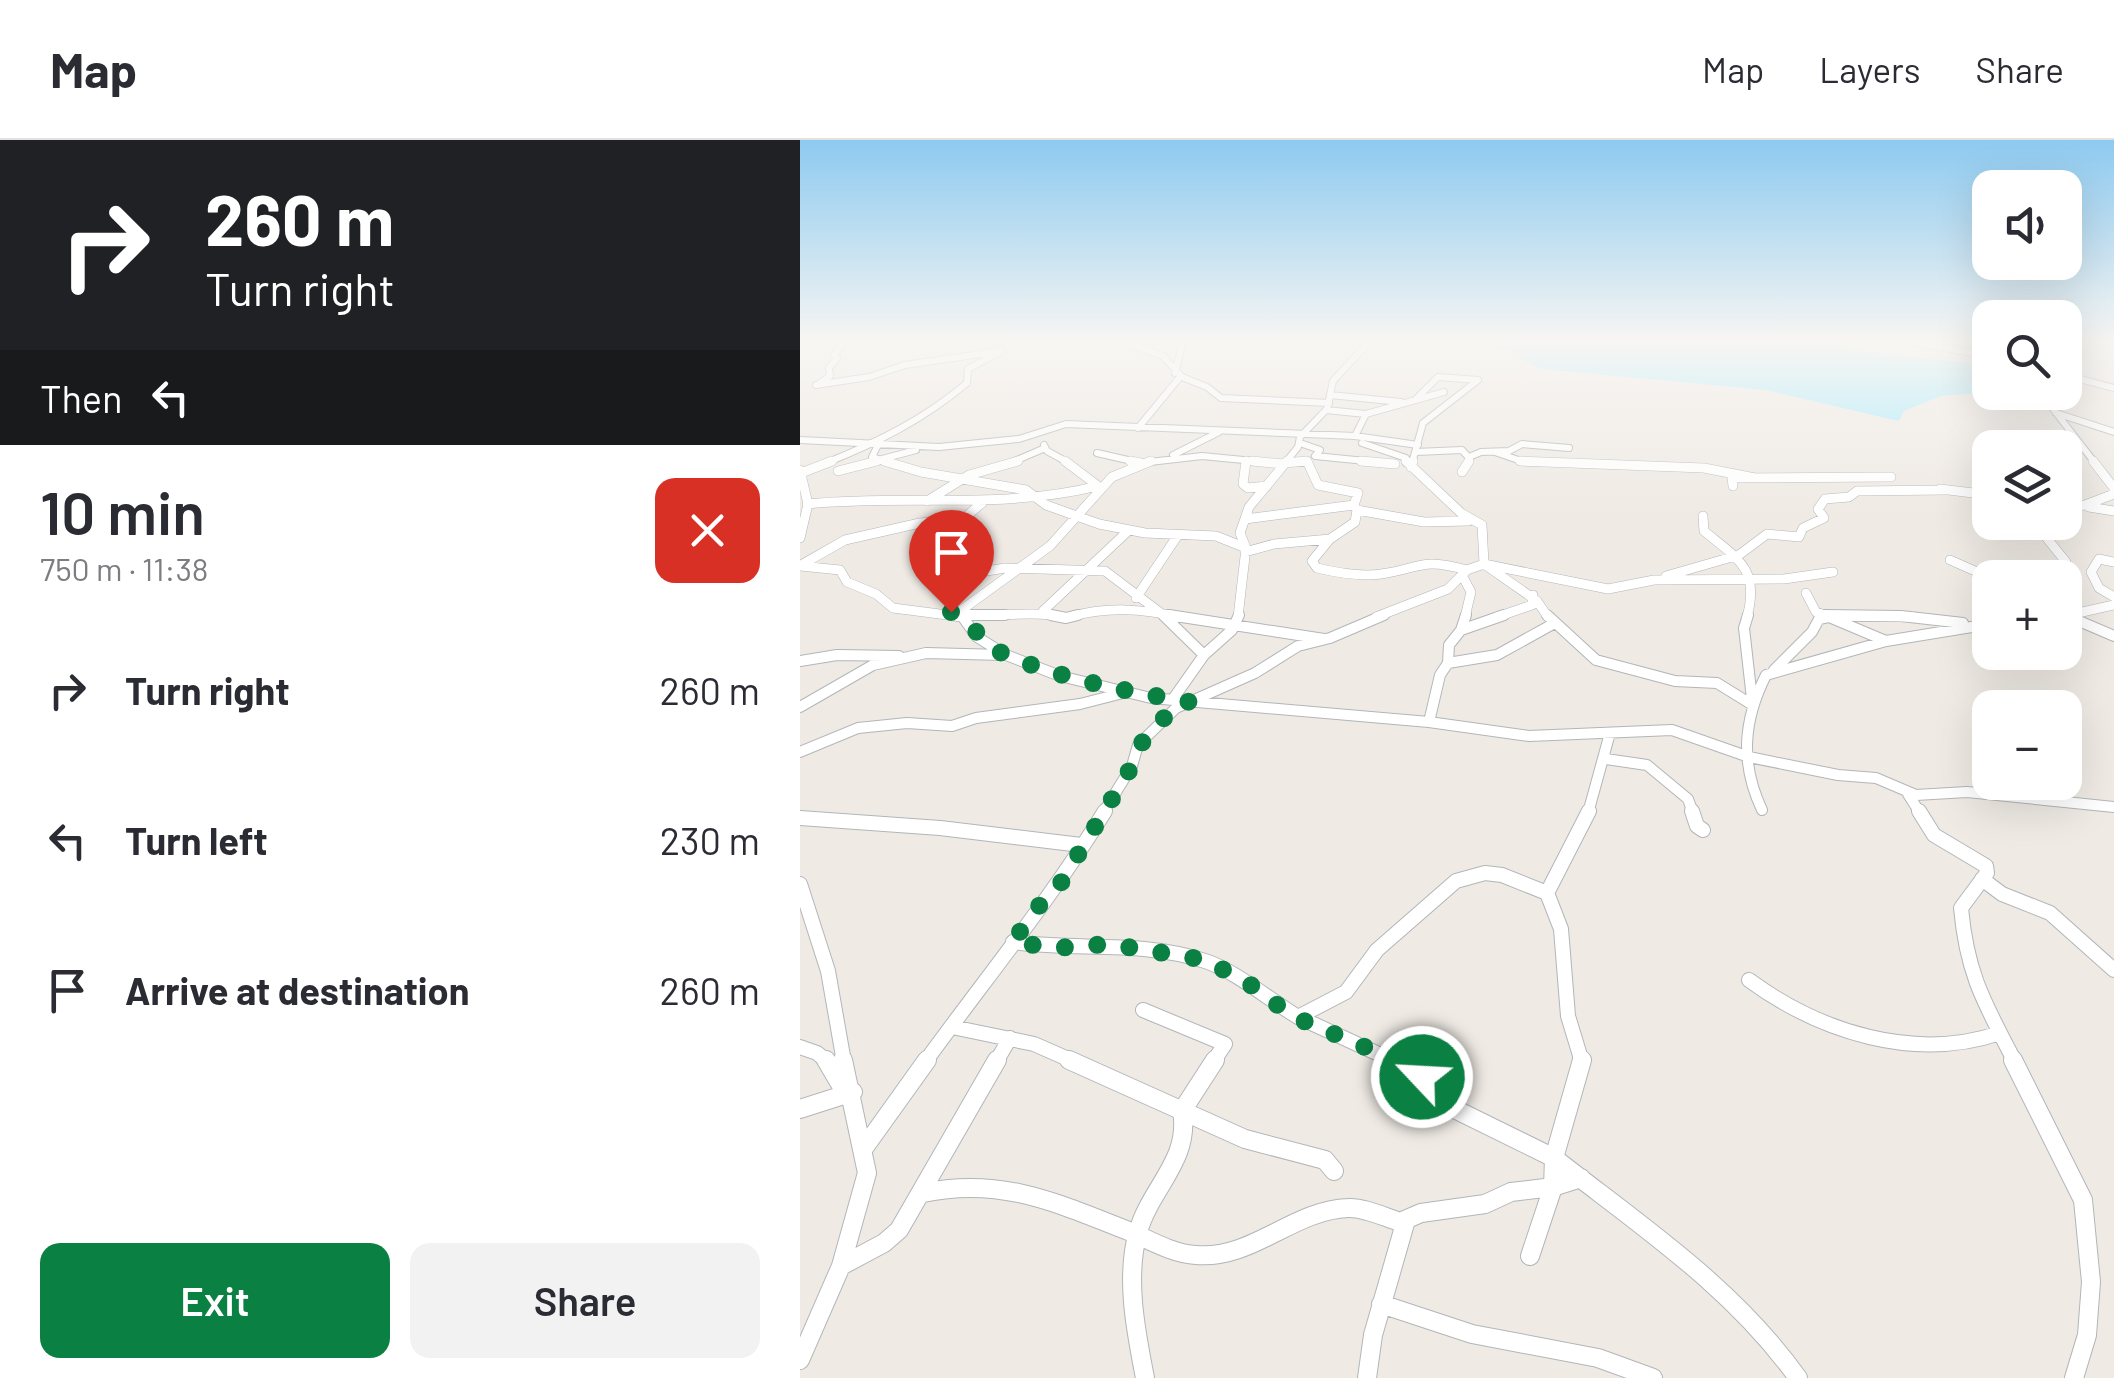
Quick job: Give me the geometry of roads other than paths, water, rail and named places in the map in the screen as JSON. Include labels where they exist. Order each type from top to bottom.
[{"type":"street","points":[[800,538],[808,490],[800,471],[878,443],[949,399]]},
{"type":"street","points":[[1138,428],[1160,399]]},
{"type":"street","points":[[1242,399],[1403,402]]},
{"type":"street","points":[[1173,699],[1204,654],[1224,640],[1239,614],[1246,550],[1240,533],[1249,507],[1329,399]]},
{"type":"street","points":[[1328,402],[1366,414],[1416,399]]},
{"type":"street","points":[[1408,466],[1417,449],[1422,423],[1454,399]]},
{"type":"street","points":[[2054,410],[2113,487],[2082,505]]},
{"type":"street","points":[[2056,413],[2114,432]]},
{"type":"street","points":[[1352,436],[1366,414]]},
{"type":"street","points":[[1029,437],[1048,427],[1066,424],[1226,430],[1302,439],[1352,436],[1417,449],[1455,448],[1469,456]]},
{"type":"street","points":[[1170,458],[1192,443],[1226,430]]},
{"type":"street","points":[[1352,436],[1386,454],[1406,458],[1408,466],[1469,521]]},
{"type":"street","points":[[838,471],[931,447],[1029,437],[1040,440],[1045,448],[1063,457],[1077,473],[1098,486]]},
{"type":"street","points":[[1302,439],[1320,450],[1314,456],[1408,466]]},
{"type":"street","points":[[800,440],[931,447]]},
{"type":"street","points":[[878,443],[872,457],[921,472],[1026,490],[1078,516],[1128,530],[1216,536],[1246,550],[1330,539]]},
{"type":"street","points":[[1462,472],[1469,456],[1476,451],[1512,452],[1522,444],[1569,448]]},
{"type":"street","points":[[924,502],[961,478],[1027,458],[1045,448]]},
{"type":"street","points":[[1495,452],[1524,462],[1704,468],[1755,478]]},
{"type":"street","points":[[1097,453],[1145,463]]},
{"type":"street","points":[[805,508],[872,498],[982,503],[1040,500],[1098,486],[1121,471],[1145,463],[1190,455],[1283,464],[1288,460],[1306,461],[1318,485],[1358,493],[1355,522],[1330,539],[1312,562],[1326,571],[1382,574],[1411,564],[1438,562],[1465,573]]},
{"type":"street","points":[[1246,460],[1243,484],[1248,488],[1267,486]]},
{"type":"street","points":[[1733,486],[1732,478],[1832,478],[1863,473],[1946,490]]},
{"type":"street","points":[[956,614],[1022,568],[1078,516],[1098,486]]},
{"type":"street","points":[[864,1148],[1035,910],[1059,886],[1132,766],[1138,745],[1173,710],[1256,674],[1298,646],[1325,640],[1448,588],[1465,573],[1484,564],[1608,589],[1641,587],[1736,556],[1768,534],[1799,536],[1803,528],[1824,518],[1818,508],[1825,499],[1849,496],[1858,490],[1972,493]]},
{"type":"street","points":[[801,566],[845,540],[920,523],[964,519],[982,503]]},
{"type":"street","points":[[2082,506],[2114,511]]},
{"type":"street","points":[[1245,519],[1284,511],[1356,508],[1424,522],[1469,521],[1482,525],[1484,564]]},
{"type":"street","points":[[1703,516],[1704,531],[1736,556],[1754,592],[1744,628],[1752,702],[1744,756],[1748,785],[1762,810]]},
{"type":"street","points":[[1043,611],[1128,530]]},
{"type":"street","points":[[1124,608],[1138,596],[1178,535]]},
{"type":"street","points":[[2048,540],[2064,560]]},
{"type":"street","points":[[2114,562],[2099,558],[2091,572],[2100,588],[2114,597]]},
{"type":"street","points":[[1950,560],[1972,570]]},
{"type":"street","points":[[1484,564],[1534,599],[1553,624],[1608,666],[1674,681],[1717,683],[1766,675],[1886,641],[1972,625]]},
{"type":"street","points":[[801,566],[840,570],[847,582],[901,610],[988,617],[1043,611],[1066,618],[1102,608],[1156,610],[1182,618],[1292,631],[1325,640]]},
{"type":"street","points":[[936,572],[1022,568],[1104,571],[1156,610],[1204,654]]},
{"type":"street","points":[[1654,580],[1784,579],[1833,572]]},
{"type":"street","points":[[1430,722],[1440,675],[1448,663],[1448,645],[1461,630],[1471,592],[1465,573]]},
{"type":"street","points":[[1461,630],[1532,605],[1534,577]]},
{"type":"street","points":[[1806,593],[1816,612],[1886,641]]},
{"type":"street","points":[[2082,612],[2114,605]]},
{"type":"street","points":[[956,614],[966,620],[984,643],[1006,655],[1060,676],[1127,692],[1190,702],[1430,722],[1529,736],[1683,732],[1744,756],[1838,776],[1876,778],[1908,793],[1932,796],[1967,792],[2114,808]]},
{"type":"street","points":[[1752,702],[1766,675],[1780,666],[1819,619],[1950,619],[1967,625]]},
{"type":"street","points":[[2082,623],[2114,636]]},
{"type":"street","points":[[1448,663],[1496,655],[1553,624]]},
{"type":"street","points":[[800,661],[834,653],[908,657]]},
{"type":"street","points":[[800,706],[863,668],[926,653],[1006,655]]},
{"type":"street","points":[[1717,683],[1752,702]]},
{"type":"street","points":[[800,752],[858,728],[906,723],[952,726],[976,718],[1080,704],[1127,692]]},
{"type":"street","points":[[1546,894],[1588,815],[1610,733]]},
{"type":"street","points":[[1606,759],[1646,764],[1688,798],[1702,830]]},
{"type":"street","points":[[1908,793],[1934,834],[1984,864],[1987,874],[1961,908],[1965,953],[1974,981],[2075,1179],[2086,1214],[2090,1282],[2087,1335],[2074,1378]]},
{"type":"street","points":[[800,818],[940,828],[1081,845]]},
{"type":"street","points":[[1298,1017],[1346,991],[1374,952],[1437,892],[1467,875],[1504,874],[1546,894],[1561,929],[1568,1016],[1580,1045],[1583,1067],[1554,1158],[1553,1187],[1530,1256]]},
{"type":"street","points":[[1982,880],[1997,895],[2030,902],[2066,924],[2114,970]]},
{"type":"street","points":[[800,884],[828,970],[839,1044],[867,1173],[841,1266],[800,1360]]},
{"type":"street","points":[[1013,942],[1055,948],[1109,944],[1206,960],[1298,1017],[1421,1071],[1422,1094],[1554,1158],[1715,1283],[1766,1333],[1798,1378]]},
{"type":"street","points":[[1749,980],[1776,1001],[1844,1030],[1938,1045],[1977,1045],[2000,1033]]},
{"type":"street","points":[[1142,1010],[1225,1044],[1182,1111],[1184,1133],[1167,1180],[1138,1233],[1136,1312],[1145,1378]]},
{"type":"street","points":[[952,1028],[1034,1044],[1259,1144],[1320,1158],[1334,1171]]},
{"type":"street","points":[[841,1266],[892,1237],[922,1193],[1010,1038]]},
{"type":"street","points":[[800,1047],[810,1048],[832,1065],[850,1093]]},
{"type":"street","points":[[800,1109],[850,1093]]},
{"type":"street","points":[[922,1193],[956,1186],[1022,1191],[1184,1254],[1208,1256],[1254,1245],[1319,1212],[1352,1207],[1392,1222],[1421,1213],[1485,1204],[1511,1192],[1553,1187],[1581,1178]]},
{"type":"street","points":[[1367,1378],[1381,1304],[1406,1220]]},
{"type":"street","points":[[1381,1304],[1472,1334],[1598,1358],[1653,1378]]},
{"type":"water","points":[[1803,399],[1934,399],[1904,411],[1899,421]]}]
